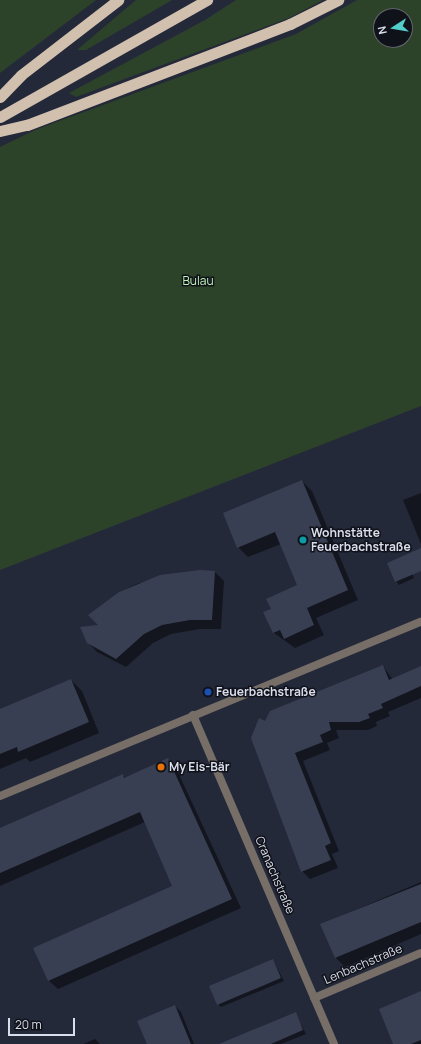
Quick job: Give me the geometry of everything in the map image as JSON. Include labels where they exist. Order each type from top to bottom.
[{"type":"highway","points":[[0,97],[21,75],[118,0]]},
{"type":"highway","points":[[0,117],[207,0]]},
{"type":"highway","points":[[0,131],[27,125],[290,24],[338,0]]},
{"type":"street","points":[[0,796],[421,622]]},
{"type":"street","name":"Cranachstraße","points":[[193,716],[334,1044]]},
{"type":"street","name":"Lenbachstraße","points":[[314,998],[421,952]]},
{"type":"green space","points":[[0,0],[96,0],[0,73]]},
{"type":"green space","points":[[136,0],[172,0],[86,50],[77,50]]},
{"type":"green space","points":[[236,0],[323,0],[289,18],[76,97],[69,93],[205,20]]},
{"type":"green space","name":"Bulau","points":[[357,0],[421,0],[421,406],[0,570],[0,147],[35,130],[296,34]]},
{"type":"building","name":"Wohnstätte Feuerbachstraße","points":[[302,480],[348,590],[307,608],[314,625],[284,639],[280,630],[273,633],[263,612],[271,609],[266,599],[297,585],[275,532],[237,548],[223,513]]},
{"type":"building","points":[[421,548],[421,571],[395,582],[387,563]]},
{"type":"building","points":[[200,570],[215,571],[212,620],[190,620],[162,625],[144,634],[116,659],[87,643],[80,627],[98,625],[88,615],[119,592],[160,575]]},
{"type":"building","points":[[383,665],[389,680],[421,666],[421,686],[381,704],[383,708],[368,714],[370,718],[359,722],[329,722],[331,730],[320,735],[323,742],[295,753],[331,843],[325,846],[331,860],[301,872],[251,738],[259,718],[265,721],[270,711]]},
{"type":"building","points":[[71,679],[89,722],[18,752],[17,747],[0,754],[0,709]]},
{"type":"building","points":[[168,758],[232,899],[48,981],[33,948],[172,886],[140,812],[0,873],[0,828],[123,774],[124,778]]},
{"type":"building","points":[[421,884],[421,922],[335,958],[320,924]]},
{"type":"building","points":[[273,959],[281,978],[217,1005],[209,986]]},
{"type":"building","points":[[421,991],[421,1040],[411,1044],[393,1044],[379,1009]]},
{"type":"building","points":[[175,1005],[191,1044],[147,1044],[137,1021]]},
{"type":"building","points":[[296,1012],[303,1030],[271,1044],[219,1044]]},
{"type":"place","name":"Wohnstätte Feuerbachstraße","points":[[303,540]]},
{"type":"place","name":"Feuerbachstraße","points":[[208,692]]},
{"type":"place","name":"My Eis-Bär","points":[[161,767]]}]
